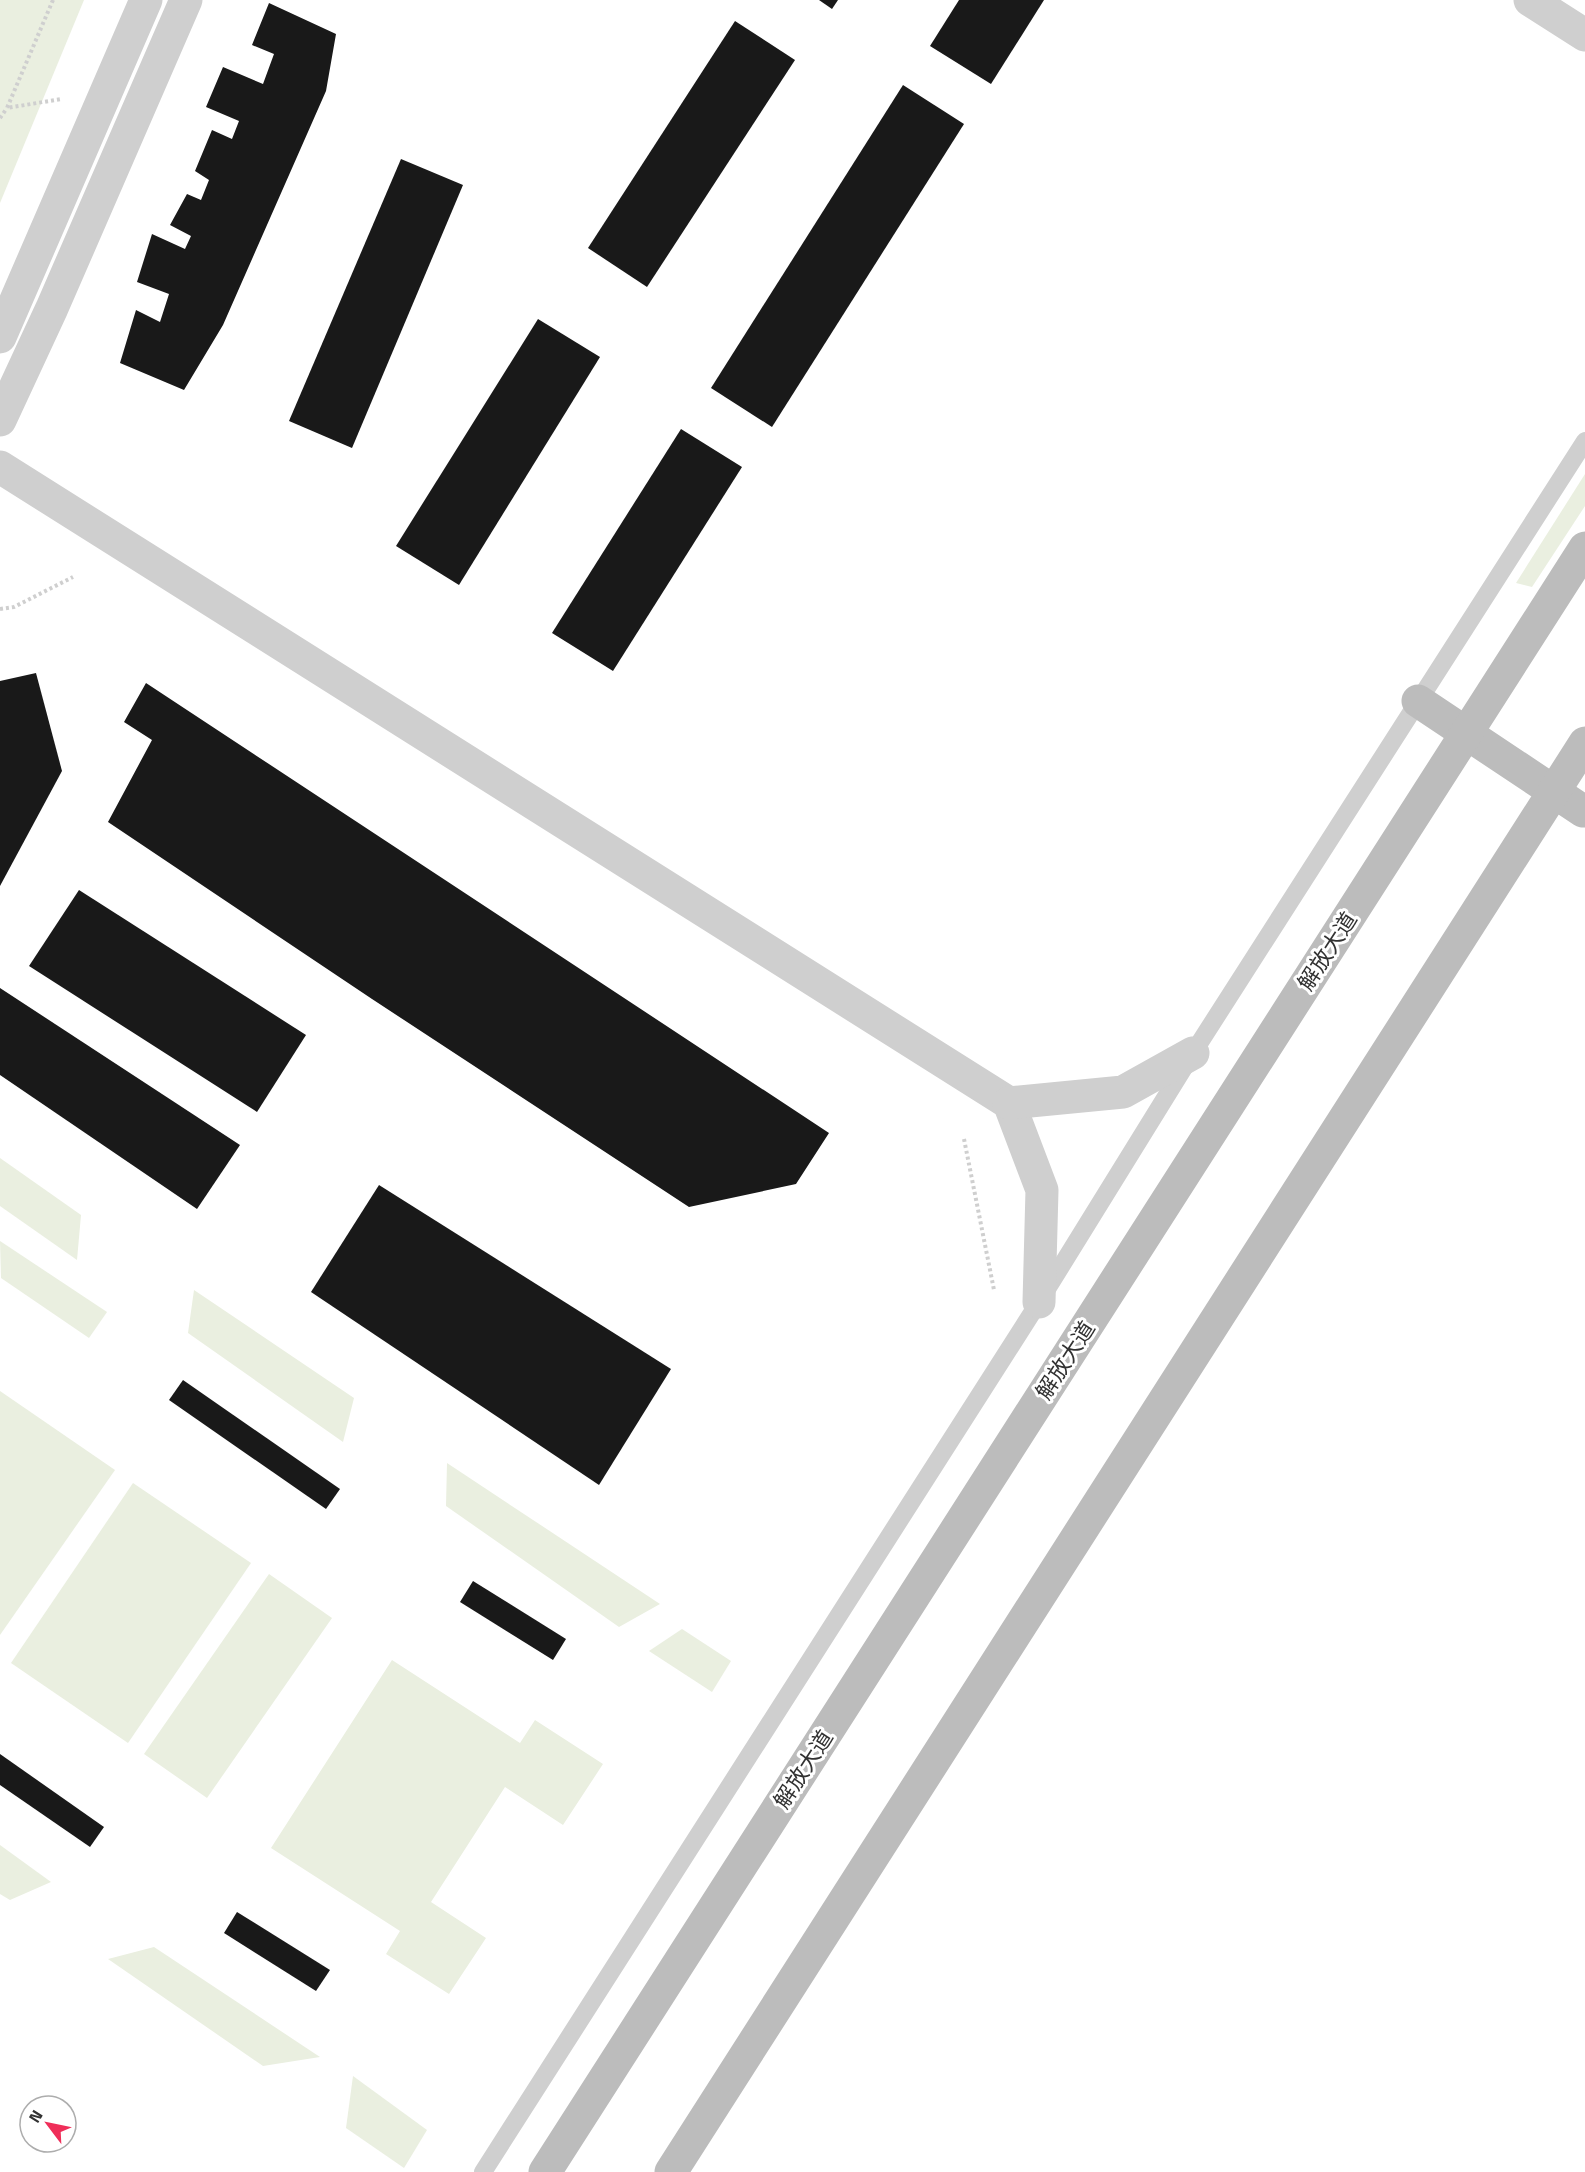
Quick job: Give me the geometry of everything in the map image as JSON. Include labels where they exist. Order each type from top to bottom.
[{"type":"main road","name":"解放大道","points":[[545,2172],[1585,548]]},
{"type":"main road","points":[[1418,701],[1583,811]]},
{"type":"main road","points":[[670,2172],[1585,743]]},
{"type":"street","points":[[0,337],[146,0]]},
{"type":"street","points":[[0,420],[52,308],[186,0]]},
{"type":"street","points":[[1530,0],[1585,35]]},
{"type":"street","points":[[0,466],[1008,1103],[1042,1190],[1039,1302]]},
{"type":"street","points":[[1008,1103],[1123,1092],[1193,1053]]},
{"type":"lane","points":[[483,2172],[1039,1302],[1193,1053],[1585,441]]},
{"type":"path","points":[[0,118],[7,108],[53,0]]},
{"type":"path","points":[[7,108],[61,99]]},
{"type":"path","points":[[0,609],[14,607],[73,577]]},
{"type":"path","points":[[964,1139],[994,1290]]},
{"type":"shaded area","points":[[0,0],[84,0],[0,203]]},
{"type":"shaded area","points":[[1585,474],[1585,506],[1532,587],[1516,583]]},
{"type":"shaded area","points":[[0,1158],[81,1215],[77,1260],[0,1206]]},
{"type":"shaded area","points":[[0,1241],[107,1312],[89,1338],[1,1278]]},
{"type":"shaded area","points":[[194,1290],[354,1398],[343,1442],[188,1333]]},
{"type":"shaded area","points":[[0,1391],[115,1470],[0,1635]]},
{"type":"shaded area","points":[[447,1463],[660,1604],[619,1627],[446,1506]]},
{"type":"shaded area","points":[[133,1483],[251,1563],[128,1743],[11,1663]]},
{"type":"shaded area","points":[[269,1574],[332,1618],[207,1798],[144,1754]]},
{"type":"shaded area","points":[[682,1629],[731,1661],[712,1692],[649,1651]]},
{"type":"shaded area","points":[[392,1660],[520,1743],[535,1720],[603,1764],[563,1825],[505,1787],[431,1902],[486,1938],[449,1994],[386,1954],[400,1931],[271,1848]]},
{"type":"shaded area","points":[[0,1845],[51,1882],[10,1900],[0,1894]]},
{"type":"shaded area","points":[[154,1947],[320,2057],[263,2066],[108,1959]]},
{"type":"shaded area","points":[[353,2076],[427,2130],[404,2168],[346,2128]]},
{"type":"building","points":[[819,0],[838,0],[832,9]]},
{"type":"building","points":[[959,0],[1044,0],[991,84],[930,46]]},
{"type":"building","points":[[269,3],[336,34],[326,91],[223,325],[184,390],[120,363],[136,310],[160,322],[169,294],[137,282],[152,234],[185,249],[191,236],[170,225],[187,194],[201,200],[209,180],[195,171],[212,130],[232,139],[239,121],[206,107],[223,67],[263,84],[274,54],[252,45]]},
{"type":"building","points":[[735,21],[795,60],[647,287],[588,248]]},
{"type":"building","points":[[903,85],[964,124],[772,427],[711,388]]},
{"type":"building","points":[[401,159],[463,185],[352,448],[289,421]]},
{"type":"building","points":[[538,319],[600,357],[459,585],[396,546]]},
{"type":"building","points":[[681,429],[742,467],[613,671],[552,633]]},
{"type":"building","points":[[36,673],[62,771],[0,886],[0,681]]},
{"type":"building","points":[[146,683],[829,1133],[796,1184],[689,1207],[108,822],[152,740],[124,722]]},
{"type":"building","points":[[79,890],[306,1035],[257,1112],[29,966]]},
{"type":"building","points":[[0,988],[240,1145],[197,1209],[0,1075]]},
{"type":"building","points":[[379,1185],[671,1369],[599,1485],[311,1292]]},
{"type":"building","points":[[183,1380],[340,1489],[326,1509],[169,1400]]},
{"type":"building","points":[[473,1581],[566,1639],[553,1660],[460,1602]]},
{"type":"building","points":[[0,1754],[104,1827],[90,1847],[0,1785]]},
{"type":"building","points":[[237,1912],[330,1970],[316,1991],[224,1933]]}]
